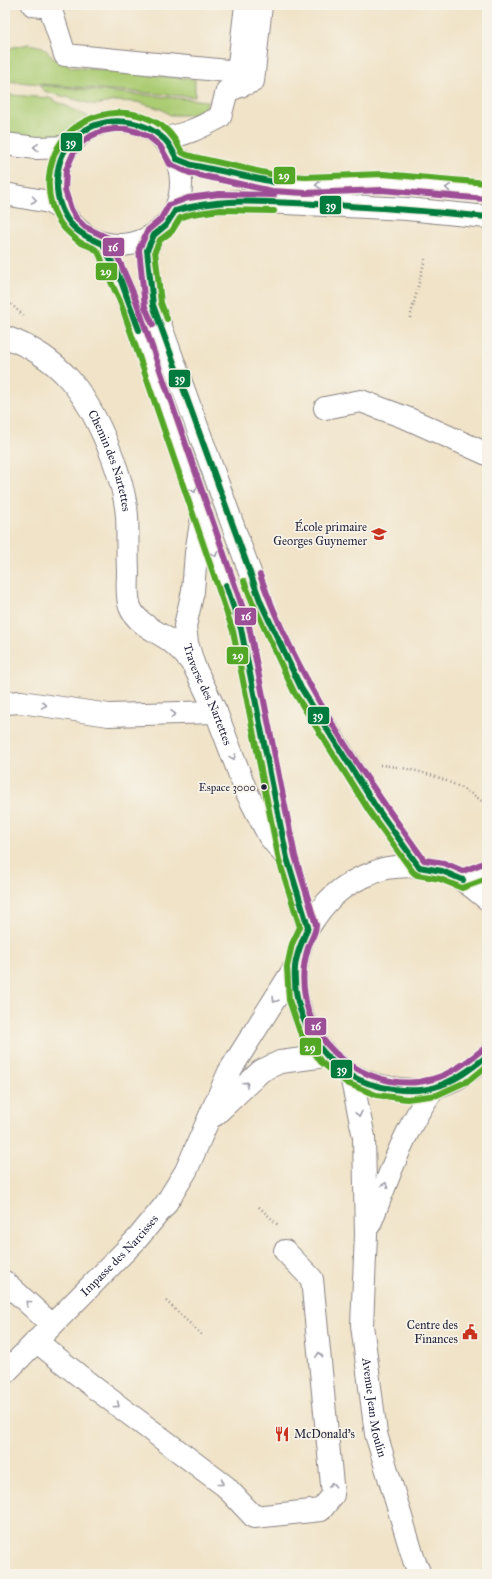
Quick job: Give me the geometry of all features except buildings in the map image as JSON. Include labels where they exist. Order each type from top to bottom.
[{"type":"main road","points":[[33,5],[50,7],[65,55],[253,81],[261,5]]},
{"type":"main road","points":[[163,138],[176,137],[192,132],[220,117],[227,91],[240,78],[246,5]]},
{"type":"main road","points":[[113,121],[137,123],[148,127],[163,138],[177,159],[181,177],[181,195],[175,212],[166,225],[154,235],[137,243],[120,246],[103,244],[90,239],[78,231],[62,208],[57,193],[57,177],[60,162],[67,147],[80,134],[95,125],[113,121]]},
{"type":"main road","points":[[5,144],[36,148],[67,147]]},
{"type":"main road","points":[[177,159],[206,168],[274,183],[305,185],[382,182],[487,191]]},
{"type":"main road","points":[[5,194],[49,202],[62,208]]},
{"type":"main road","points":[[175,212],[190,206],[220,202],[246,201],[407,209],[487,217]]},
{"type":"main road","points":[[154,235],[147,250],[153,305],[262,602],[301,688],[376,807],[419,867]]},
{"type":"main road","points":[[103,244],[127,298],[241,629],[287,858],[308,927]]},
{"type":"main road","name":"Chemin des Nartettes","points":[[5,337],[18,342],[47,358],[77,386],[88,403],[99,423],[114,462],[124,497],[126,515],[128,599],[131,608],[136,616],[144,623],[178,647],[194,666]]},
{"type":"main road","points":[[325,408],[361,401],[409,419],[487,454]]},
{"type":"main road","name":"Traverse des Nartettes","points":[[202,517],[196,553],[193,591],[184,626],[194,666],[216,712],[246,791],[269,836],[287,858]]},
{"type":"main road","points":[[144,623],[171,624],[180,620],[187,611]]},
{"type":"main road","points":[[5,703],[21,702],[109,715],[216,712]]},
{"type":"main road","points":[[487,899],[463,880],[442,871],[419,867],[386,868],[354,880],[327,900],[308,927],[300,946],[296,967],[297,999],[307,1029],[326,1056],[352,1076],[378,1087],[407,1091],[435,1087],[466,1073],[487,1056]]},
{"type":"main road","points":[[463,880],[487,870]]},
{"type":"main road","name":"Impasse des Narcisses","points":[[5,1372],[137,1239],[165,1205],[186,1171],[229,1072],[296,967]]},
{"type":"main road","name":"Impasse des Narcisses","points":[[208,1121],[245,1084],[261,1071],[280,1062],[326,1056]]},
{"type":"main road","points":[[466,1073],[487,1079]]},
{"type":"main road","name":"Avenue Jean Moulin","points":[[352,1076],[364,1137],[366,1235],[362,1325],[376,1434],[414,1560],[420,1574]]},
{"type":"main road","name":"Avenue Jean Moulin","points":[[366,1235],[401,1143],[423,1104],[435,1087]]},
{"type":"main road","points":[[36,1341],[86,1381],[225,1486],[254,1517],[321,1510],[333,1495],[312,1279],[285,1251]]},
{"type":"main road","points":[[5,1282],[52,1325]]},
{"type":"path","points":[[410,318],[425,258]]},
{"type":"path","points":[[373,764],[401,766],[437,777],[478,798],[487,805]]},
{"type":"path","points":[[166,1301],[203,1336]]},
{"type":"green space","points":[[29,44],[43,47],[59,64],[63,60],[71,67],[195,79],[195,97],[5,81],[5,49]]},
{"type":"green space","points":[[39,85],[208,101],[206,106],[196,115],[170,115],[161,109],[137,102],[117,101],[95,105],[44,91]]},
{"type":"green space","points":[[12,95],[49,98],[89,117],[60,135],[17,138],[5,135],[5,96]]},
{"type":"transit line","name":"29","points":[[487,183],[383,174],[305,177],[275,175],[194,157],[183,153],[169,132],[157,123],[126,113],[100,115],[77,126],[66,136],[58,147],[52,161],[49,175],[51,204],[57,217],[65,229],[75,238],[81,243],[94,248],[98,252],[120,301],[233,631],[279,860],[300,927],[292,944],[287,967],[289,1000],[300,1032],[321,1062],[347,1083],[376,1095],[407,1099],[437,1095],[470,1080],[487,1066]]},
{"type":"transit line","name":"39","points":[[103,244],[85,236],[77,230],[70,223],[60,202],[57,190],[57,178],[59,166],[69,145],[77,136],[87,129],[109,122],[121,121],[144,126],[154,132],[166,141],[177,159]]},
{"type":"transit line","name":"16","points":[[482,1050],[459,1067],[440,1077],[412,1082],[390,1081],[370,1075],[351,1065],[334,1052],[320,1036],[310,1017],[304,990],[304,966],[306,954],[316,925],[295,856],[249,626],[134,295],[110,239],[85,227],[76,218],[71,209],[65,190],[66,170],[74,152],[81,143],[102,131],[126,129],[149,137],[160,146],[170,164],[190,173],[272,191],[305,193],[382,190],[486,199]]},
{"type":"transit line","name":"39","points":[[177,159],[192,165],[274,182]]},
{"type":"transit line","name":"16","points":[[153,325],[145,307],[139,249],[148,230],[160,220],[169,205],[188,198],[219,194],[274,195]]},
{"type":"transit line","name":"39","points":[[175,211],[226,202],[261,202],[379,208],[487,217]]},
{"type":"transit line","name":"29","points":[[167,319],[161,303],[155,251],[160,240],[172,231],[180,218],[192,214],[220,210],[274,211]]},
{"type":"transit line","name":"39","points":[[175,211],[166,225],[154,235],[147,250],[153,305],[261,603],[301,688],[376,807],[419,867]]},
{"type":"transit line","name":"39","points":[[103,244],[121,281],[139,330]]},
{"type":"transit line","name":"16","points":[[260,575],[292,651],[311,687],[354,758],[424,860],[444,863],[463,871],[484,863]]},
{"type":"transit line","name":"29","points":[[244,581],[294,692],[369,811],[413,872],[417,875],[440,879],[462,888],[487,879]]},
{"type":"transit line","name":"39","points":[[226,585],[241,629],[287,858],[308,927]]},
{"type":"transit line","name":"39","points":[[419,867],[442,871],[463,880]]},
{"type":"transit line","name":"39","points":[[308,927],[300,947],[295,967],[297,999],[308,1028],[316,1042],[337,1066],[355,1078],[377,1086],[398,1090],[420,1090],[435,1087],[456,1078],[487,1056]]},
{"type":"place","name":"École primaire Georges Guynemer","points":[[379,534]]},
{"type":"place","name":"Espace 3000","points":[[264,787]]},
{"type":"place","name":"Centre des Finances","points":[[470,1332]]},
{"type":"place","name":"McDonald's","points":[[282,1434]]}]
